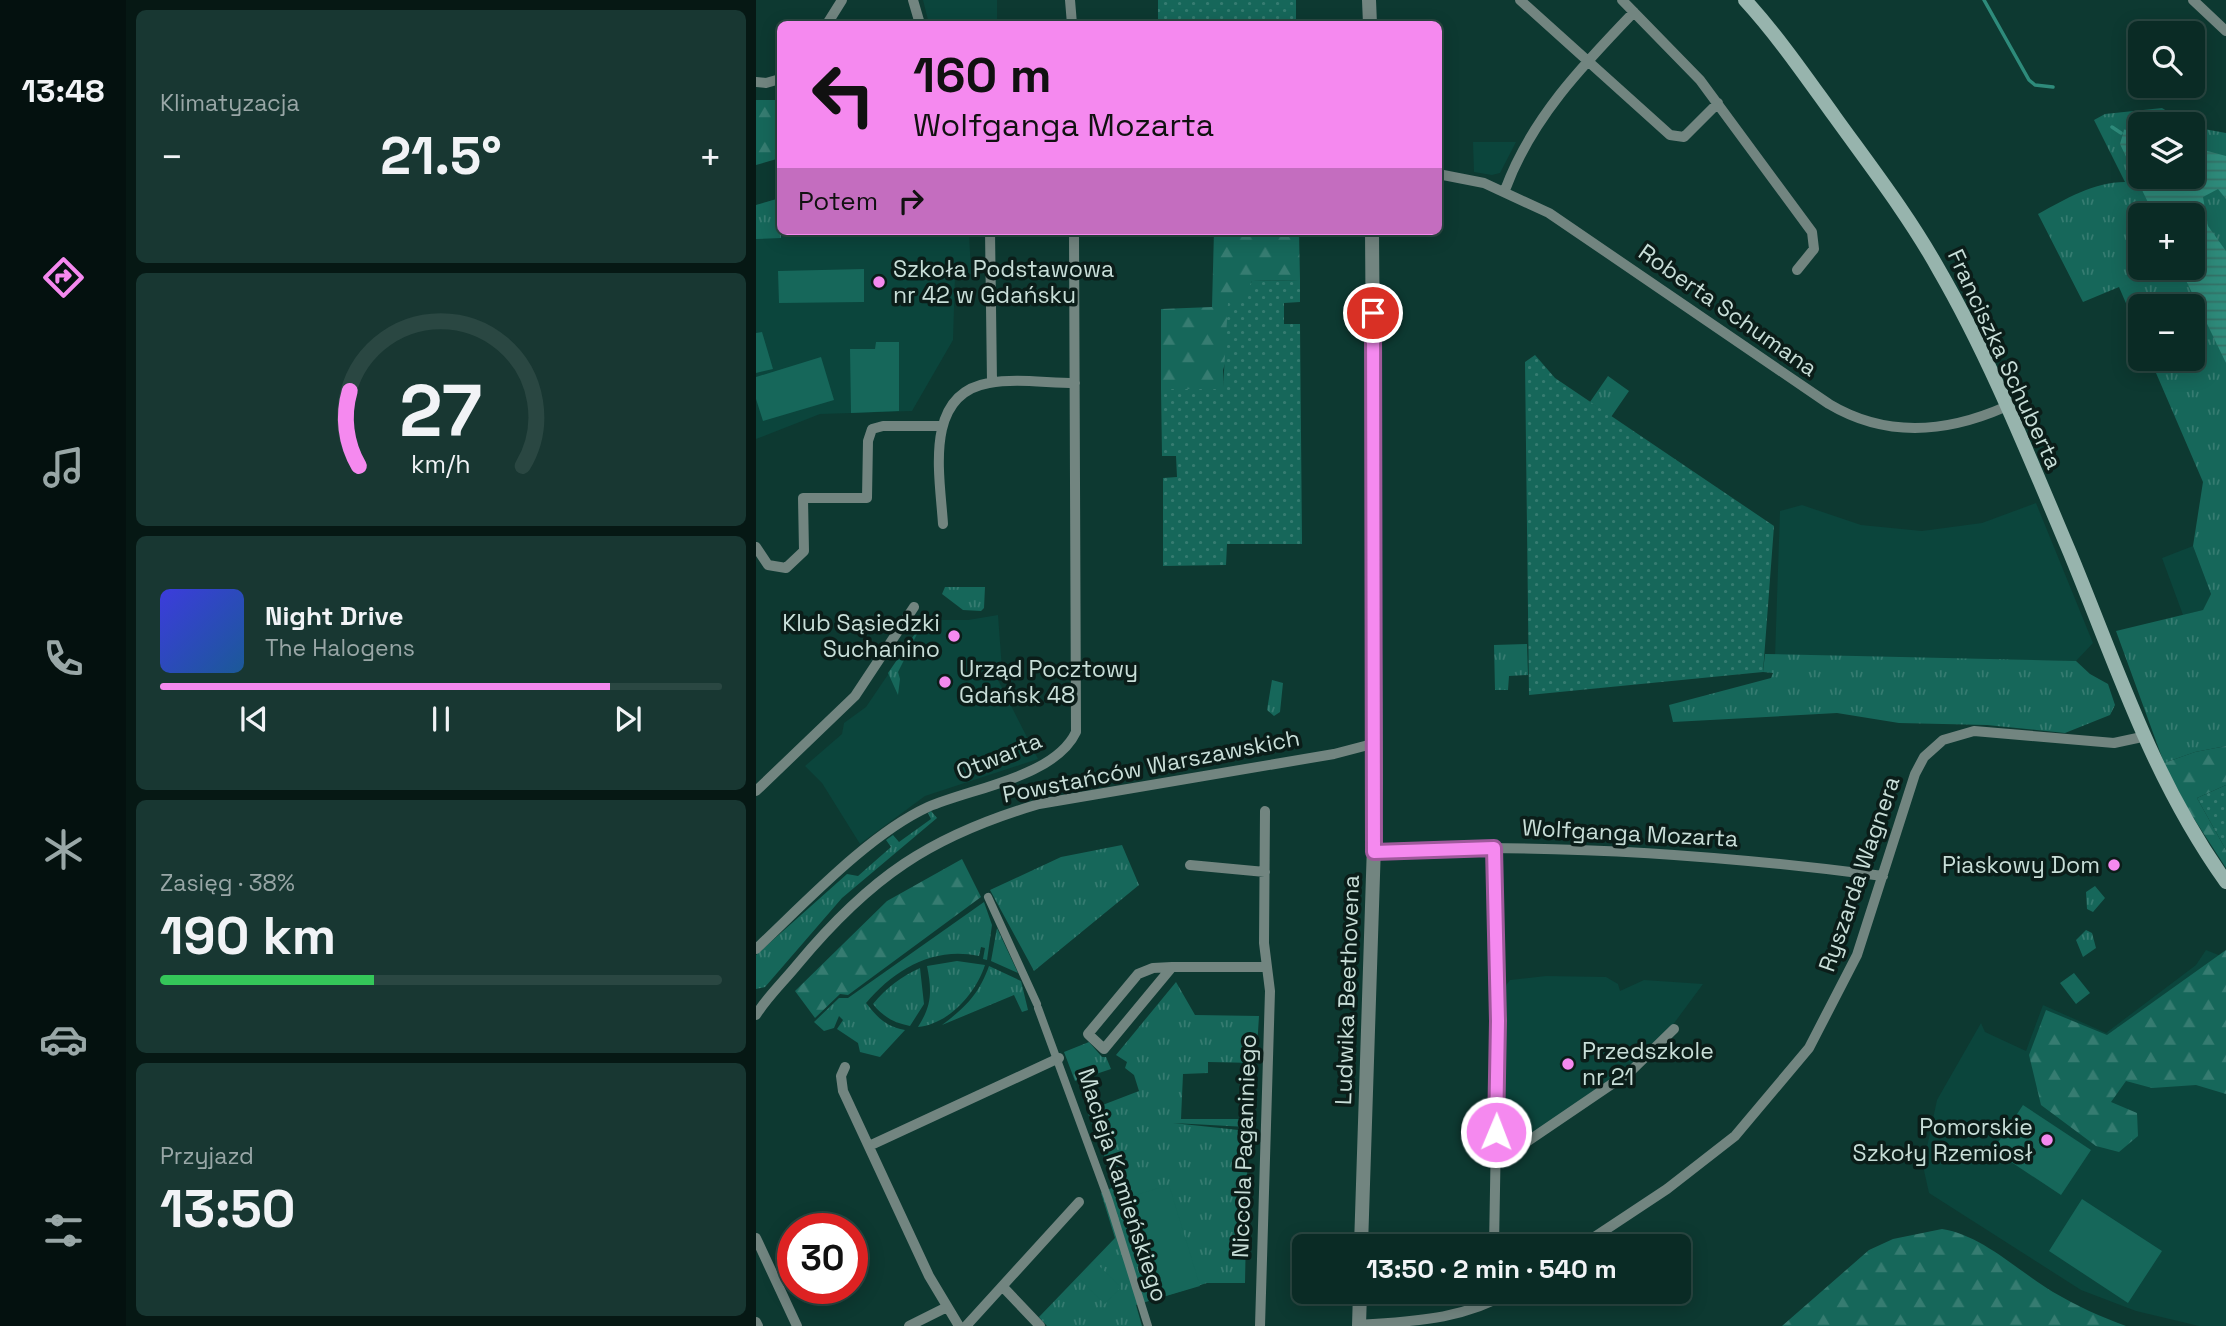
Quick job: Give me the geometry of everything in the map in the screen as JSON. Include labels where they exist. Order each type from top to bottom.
[{"type":"main road","name":"Franciszka Schuberta","points":[[1745,0],[1783,46],[1914,229],[1951,291],[2069,552],[2142,737],[2176,803],[2226,881]]},
{"type":"street","points":[[829,21],[842,0]]},
{"type":"street","points":[[913,0],[919,21]]},
{"type":"street","points":[[1070,0],[1072,21]]},
{"type":"street","points":[[1369,0],[1370,21]]},
{"type":"street","points":[[1520,0],[1670,135],[1684,137],[1718,103]]},
{"type":"street","points":[[1622,0],[1718,103],[1815,239],[1814,249],[1797,270]]},
{"type":"street","points":[[2193,0],[2226,31]]},
{"type":"street","points":[[1505,190],[1522,149],[1542,117],[1634,12]]},
{"type":"street","points":[[756,82],[777,80]]},
{"type":"street","name":"Roberta Schumana","points":[[1442,175],[1505,190],[1549,213],[1851,416],[1889,427],[1933,429],[2005,407]]},
{"type":"street","points":[[990,235],[992,382]]},
{"type":"street","name":"Otwarta","points":[[756,949],[827,883],[910,817],[965,793],[1038,768],[1065,750],[1076,732],[1074,235]]},
{"type":"street","name":"Ludwika Beethovena","points":[[1362,1234],[1376,743],[1372,235]]},
{"type":"street","points":[[943,524],[940,453],[942,426],[949,406],[959,396],[992,382],[1075,383]]},
{"type":"street","points":[[756,547],[768,565],[786,568],[796,562],[804,551],[803,498],[867,498],[868,441],[872,429],[883,426],[942,426]]},
{"type":"street","points":[[756,791],[855,696],[914,607]]},
{"type":"street","name":"Ryszarda Wagnera","points":[[1599,1234],[1701,1164],[1735,1136],[1809,1048],[1857,955],[1915,774],[1924,757],[1942,740],[1974,731],[2114,743],[2125,743],[2142,737]]},
{"type":"street","name":"Powstańców Warszawskich","points":[[757,1011],[843,913],[888,873],[938,841],[994,817],[1039,804],[1334,754],[1376,743]]},
{"type":"street","name":"Niccola Paganiniego","points":[[1260,1326],[1270,991],[1264,943],[1265,811]]},
{"type":"street","points":[[1494,848],[1498,1021],[1494,1234]]},
{"type":"street","name":"Wolfganga Mozarta","points":[[1374,852],[1494,848],[1696,855],[1883,876]]},
{"type":"street","points":[[1191,865],[1265,872]]},
{"type":"street","name":"Macieja Kamieńskiego","points":[[988,897],[1059,1058],[1148,1326]]},
{"type":"street","points":[[1172,967],[1104,1049],[1088,1034],[1138,974],[1153,968],[1172,967],[1267,967]]},
{"type":"street","points":[[1495,1160],[1504,1157],[1624,1075],[1674,1029]]},
{"type":"street","name":"Macieja Kamieńskiego","points":[[869,1146],[1059,1058]]},
{"type":"street","points":[[845,1067],[841,1076],[843,1091],[947,1307],[959,1326]]},
{"type":"street","name":"Macieja Kamieńskiego","points":[[967,1326],[1079,1202]]},
{"type":"street","points":[[756,1238],[797,1326]]},
{"type":"street","points":[[1003,1287],[1040,1326]]},
{"type":"street","points":[[1360,1304],[1359,1325],[1441,1318],[1476,1304]]},
{"type":"street","points":[[909,1326],[947,1307]]},
{"type":"shaded area","points":[[923,0],[997,0],[997,21],[928,21]]},
{"type":"shaded area","points":[[2124,130],[2128,130],[2128,161],[2120,144]]},
{"type":"shaded area","points":[[1473,142],[1516,142],[1500,173],[1492,175],[1474,172]]},
{"type":"shaded area","points":[[2205,150],[2226,156],[2226,199],[2218,189],[2203,197],[2204,203],[2148,203],[2142,189],[2205,189]]},
{"type":"shaded area","points":[[777,199],[777,235],[969,235],[971,274],[955,275],[953,340],[912,411],[820,414],[756,439],[756,205]]},
{"type":"shaded area","points":[[2205,209],[2208,226],[2226,251],[2226,363],[2205,320],[2205,294],[2193,294],[2186,280],[2205,280]]},
{"type":"shaded area","points":[[2036,503],[2093,643],[2076,661],[1775,656],[1780,511],[1802,505],[1861,525],[1922,531],[1982,523]]},
{"type":"shaded area","points":[[2193,546],[2211,594],[2203,610],[2183,615],[2162,558]]},
{"type":"shaded area","points":[[998,615],[1002,669],[995,674],[1038,759],[925,796],[860,844],[822,783],[805,766],[842,734],[844,723],[866,707],[925,620],[968,620]]},
{"type":"shaded area","name":"Pomorskie Szkoły Rzemiosł","points":[[2206,950],[2226,958],[2226,1326],[2199,1326],[2136,1311],[2081,1290],[1929,1193],[1923,1166],[1937,1100],[1981,1023],[1985,1032],[2026,1051],[2043,1005],[2106,1033],[2196,965]]},
{"type":"shaded area","name":"Przedszkole nr 21","points":[[1546,976],[1606,977],[1618,984],[1620,991],[1644,980],[1703,984],[1672,1026],[1622,1073],[1500,1155],[1504,988],[1510,980]]},
{"type":"green space","points":[[1158,0],[1296,0],[1296,21],[1158,21]]},
{"type":"green space","points":[[756,100],[777,100],[777,159],[756,165]]},
{"type":"green space","points":[[2162,108],[2168,112],[2128,112],[2128,189],[2205,189],[2205,129],[2226,133],[2226,746],[2195,752],[2164,763],[2116,631],[2203,610],[2211,594],[2193,546],[2203,482],[2155,371],[2205,371],[2205,294],[2128,294],[2128,308],[2119,287],[2083,302],[2038,214],[2091,188],[2125,182],[2094,120],[2105,114]]},
{"type":"green space","points":[[777,199],[777,235],[781,235],[781,238],[756,239],[756,205]]},
{"type":"green space","points":[[1214,235],[1299,235],[1300,280],[1252,281],[1223,370],[1224,389],[1161,389],[1161,309],[1212,307]]},
{"type":"green space","points":[[864,269],[864,302],[779,303],[778,271]]},
{"type":"green space","points":[[1300,280],[1300,302],[1284,303],[1284,324],[1300,324],[1302,544],[1227,544],[1226,565],[1163,566],[1163,478],[1177,477],[1176,456],[1162,456],[1161,389],[1223,389],[1228,303],[1241,302],[1252,281]]},
{"type":"green space","points":[[762,332],[773,369],[756,373],[756,333]]},
{"type":"green space","points":[[876,342],[899,342],[899,411],[851,413],[850,349],[875,349]]},
{"type":"green space","points":[[1535,355],[1555,378],[1774,526],[1763,672],[1529,695],[1525,362]]},
{"type":"green space","points":[[821,357],[834,400],[763,421],[756,399],[756,377]]},
{"type":"green space","points":[[1608,376],[1629,391],[1611,417],[1590,402]]},
{"type":"green space","points":[[945,587],[985,587],[984,608],[981,611],[963,610],[942,594]]},
{"type":"green space","points":[[923,622],[898,672],[898,695],[888,673]]},
{"type":"green space","points":[[1527,644],[1528,675],[1509,676],[1508,690],[1495,690],[1494,645]]},
{"type":"green space","points":[[1765,654],[2076,661],[2090,674],[2108,684],[2115,705],[2110,715],[2065,733],[1987,725],[1899,723],[1837,713],[1673,722],[1669,705],[1771,678],[1773,673],[1763,672]]},
{"type":"green space","points":[[1272,680],[1283,683],[1280,712],[1274,716],[1267,710]]},
{"type":"green space","points":[[2226,746],[2226,785],[2197,798],[2226,850],[2226,868],[2189,811],[2164,763],[2195,752]]},
{"type":"green space","points":[[2226,785],[2226,850],[2197,798]]},
{"type":"green space","points":[[931,811],[937,818],[842,898],[765,987],[756,989],[756,955],[847,874],[858,876],[891,847],[886,840],[893,835],[899,842],[931,819],[928,813]]},
{"type":"green space","points":[[1122,845],[1139,885],[1034,971],[990,890],[1061,857]]},
{"type":"green space","points":[[962,859],[981,897],[848,995],[840,994],[815,1018],[795,991],[887,901]]},
{"type":"green space","points":[[2095,886],[2105,898],[2093,912],[2087,909],[2086,892]]},
{"type":"green space","points":[[984,902],[992,925],[987,960],[983,959],[985,948],[981,947],[979,956],[946,954],[930,958],[916,963],[889,980],[866,1003],[882,1021],[905,1030],[880,1057],[860,1052],[858,1043],[837,1029],[843,1020],[839,1016],[834,1028],[824,1031],[814,1022],[839,998],[848,998]]},
{"type":"green space","points":[[997,928],[1018,973],[991,961]]},
{"type":"green space","points":[[2086,930],[2092,933],[2096,948],[2083,957],[2076,940]]},
{"type":"green space","points":[[2226,950],[2226,1094],[2196,1085],[2152,1088],[2126,1081],[2111,1102],[2137,1113],[2138,1136],[2119,1152],[2096,1146],[2041,1105],[2029,1055],[2046,1010],[2107,1035]]},
{"type":"green space","points":[[957,961],[985,965],[981,976],[960,1005],[940,1020],[918,1027],[930,998],[927,966]]},
{"type":"green space","points":[[989,966],[1021,981],[1028,1010],[1022,1012],[1014,995],[942,1025],[971,999]]},
{"type":"green space","points":[[920,968],[924,1004],[910,1026],[894,1021],[880,1012],[873,1004],[878,998],[895,983]]},
{"type":"green space","points":[[2074,973],[2090,993],[2076,1004],[2060,983]]},
{"type":"green space","points":[[1176,982],[1195,1015],[1259,1016],[1256,1063],[1208,1062],[1208,1073],[1183,1074],[1181,1119],[1243,1119],[1247,1127],[1173,1123],[1248,1131],[1245,1283],[1207,1283],[1136,1305],[1142,1326],[1047,1326],[1039,1317],[1115,1238],[1101,1193],[1116,1186],[1087,1111],[1139,1091],[1134,1075],[1125,1068],[1127,1062],[1116,1055]]},
{"type":"green space","points":[[1089,1042],[1102,1057],[1106,1057],[1111,1069],[1075,1081],[1064,1052]]},
{"type":"green space","points":[[2023,1105],[2091,1150],[2061,1195],[1993,1150]]},
{"type":"green space","points":[[1169,1185],[1200,1286],[1156,1299],[1126,1198]]},
{"type":"green space","points":[[2082,1199],[2162,1251],[2128,1303],[2049,1251]]},
{"type":"green space","points":[[1942,1229],[1971,1238],[2062,1297],[2126,1326],[1782,1326],[1869,1250],[1893,1239]]},
{"type":"green space","points":[[1094,1261],[1121,1287],[1105,1304],[1078,1278]]},
{"type":"waterway","points":[[1984,0],[2029,80],[2035,85],[2053,87]]},
{"type":"waterway","points":[[2112,127],[2121,133]]},
{"type":"place","name":"Szkoła Podstawowa nr 42 w Gdańsku","points":[[879,282]]},
{"type":"place","name":"Klub Sąsiedzki Suchanino","points":[[954,636]]},
{"type":"place","name":"Urząd Pocztowy Gdańsk 48","points":[[945,682]]},
{"type":"place","name":"Piaskowy Dom","points":[[2114,865]]},
{"type":"place","name":"Przedszkole nr 21","points":[[1568,1064]]},
{"type":"place","name":"Pomorskie Szkoły Rzemiosł","points":[[2047,1140]]},
{"type":"route","points":[[1373,313],[1376,678],[1374,852],[1494,848],[1498,1021],[1496,1132]]}]
